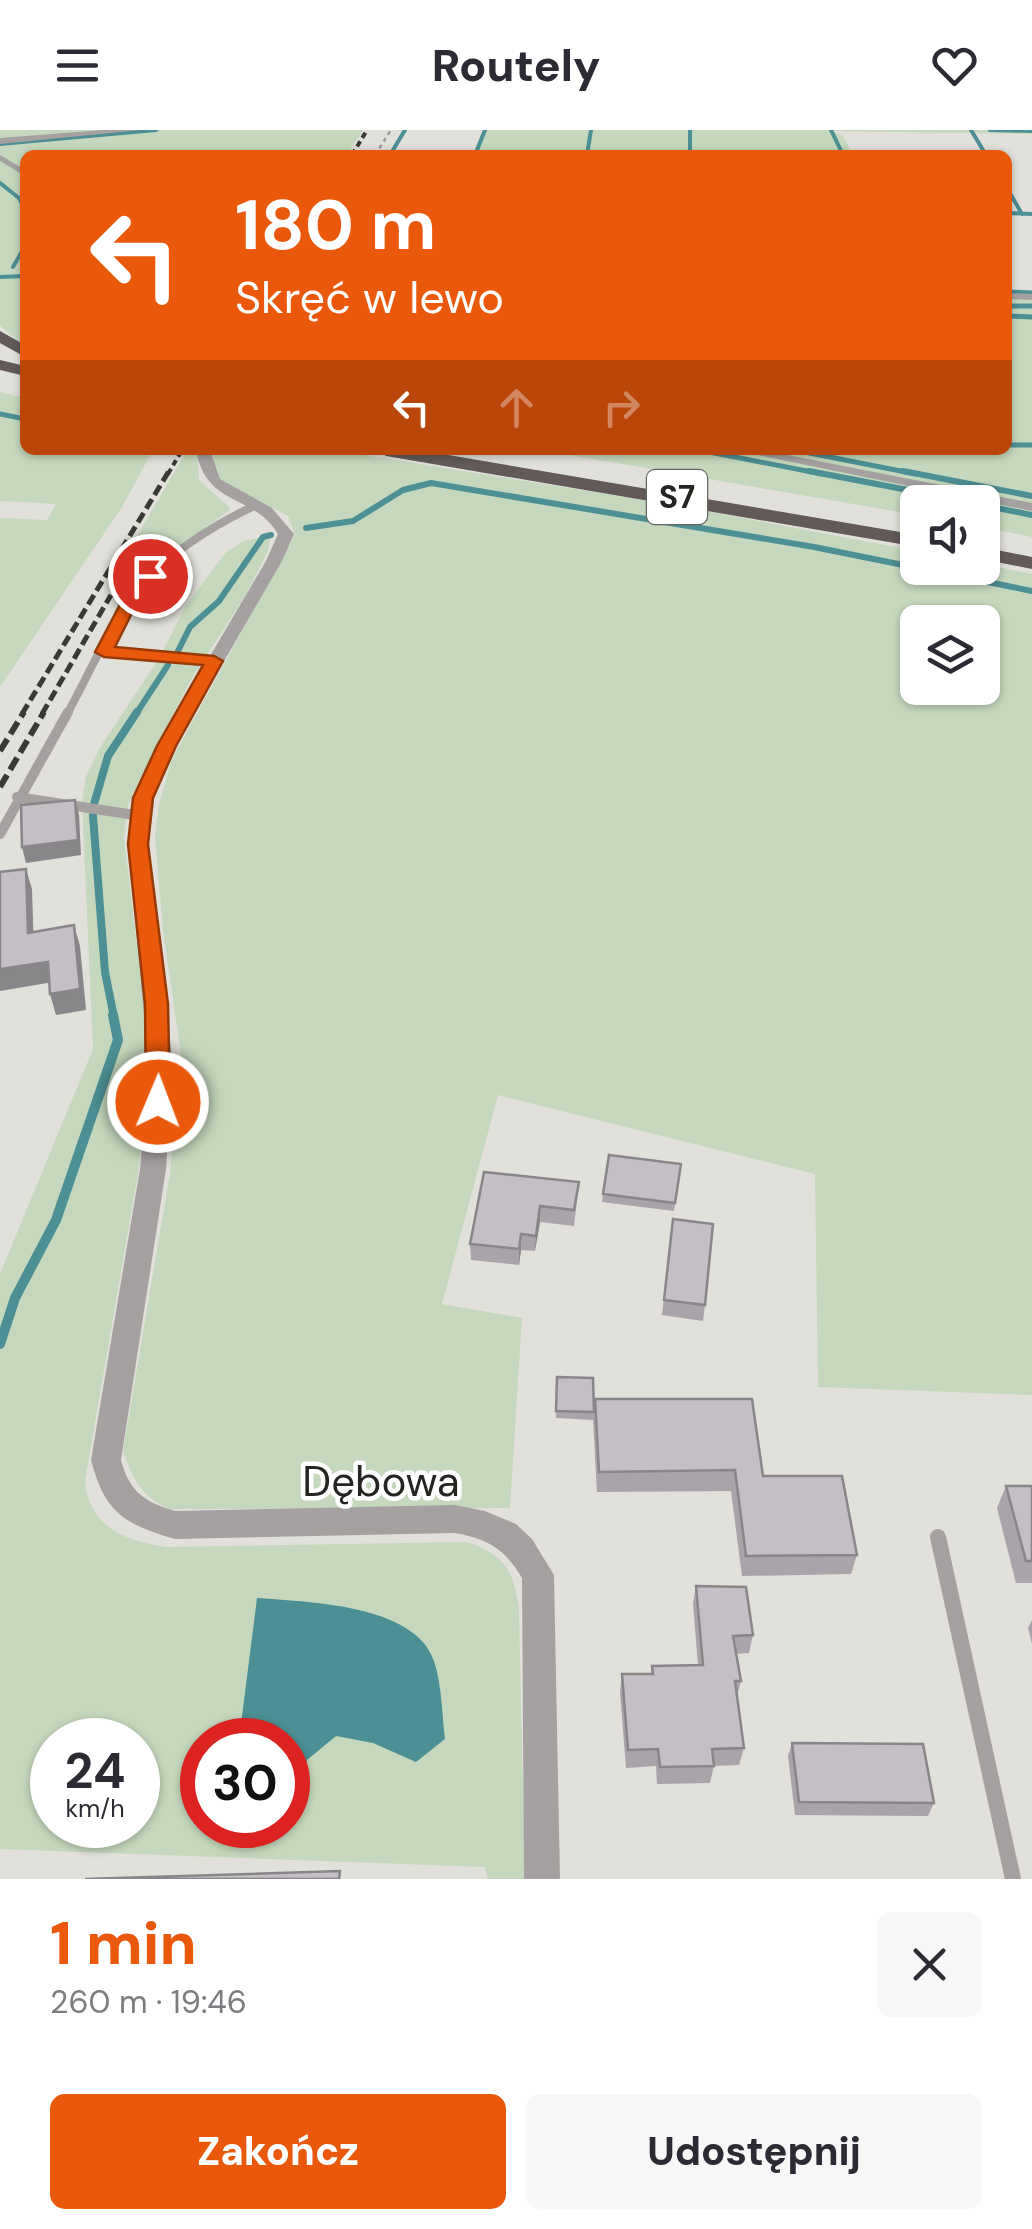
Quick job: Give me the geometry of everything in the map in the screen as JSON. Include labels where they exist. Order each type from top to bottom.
[{"type":"highway","name":"S7","points":[[417,455],[900,538]]},
{"type":"highway","name":"S7","points":[[515,455],[900,521]]},
{"type":"highway","points":[[1000,540],[1032,546]]},
{"type":"highway","points":[[1000,557],[1032,563]]},
{"type":"street","points":[[0,141],[137,130]]},
{"type":"street","points":[[141,816],[143,798],[166,746],[286,534],[282,523],[221,489],[204,467],[203,455]]},
{"type":"street","points":[[766,455],[1032,507]]},
{"type":"street","name":"Dębowa","points":[[141,816],[138,844],[160,1068],[154,1169],[106,1460],[112,1491],[138,1514],[174,1525],[456,1520],[488,1526],[518,1542],[538,1575],[542,1879]]},
{"type":"lane","points":[[0,834],[132,597],[150,576],[200,537],[254,506]]},
{"type":"lane","points":[[104,652],[214,661]]},
{"type":"lane","points":[[17,798],[141,816]]},
{"type":"lane","points":[[938,1537],[1012,1879]]},
{"type":"green space","points":[[0,130],[363,130],[350,150],[20,150],[20,342],[0,326]]},
{"type":"green space","points":[[485,130],[1032,130],[1032,134],[832,131],[843,136],[850,150],[477,150]]},
{"type":"green space","points":[[1012,292],[1032,293],[1032,537],[1000,530],[1000,485],[900,485],[900,512],[570,455],[1012,455]]},
{"type":"green space","points":[[0,392],[20,397],[20,455],[150,455],[122,507],[0,687],[0,518],[47,520],[56,504],[0,501]]},
{"type":"green space","points":[[184,455],[197,455],[199,480],[231,509],[151,567],[121,564]]},
{"type":"green space","points":[[213,455],[363,455],[669,504],[900,548],[900,585],[1000,585],[1000,567],[1032,574],[1032,1395],[818,1387],[815,1174],[498,1095],[442,1304],[522,1318],[510,1508],[170,1509],[145,1493],[123,1451],[170,1173],[181,1054],[163,930],[155,836],[159,804],[172,759],[295,535],[288,516],[220,480]]},
{"type":"green space","points":[[271,535],[268,551],[244,598],[190,681],[128,805],[124,838],[149,1072],[139,1168],[85,1481],[88,1497],[102,1521],[112,1529],[137,1541],[166,1547],[467,1542],[498,1558],[510,1575],[519,1610],[525,1879],[488,1879],[485,1867],[0,1849],[0,1274],[93,1049],[82,801],[86,777],[99,749],[160,657],[185,607],[226,552],[244,541]]},
{"type":"water","points":[[257,1598],[304,1602],[383,1617],[423,1642],[434,1661],[445,1739],[416,1762],[373,1743],[336,1736],[310,1758],[310,1718],[242,1718]]},
{"type":"building","points":[[75,800],[78,840],[22,847],[21,805]]},
{"type":"building","points":[[26,869],[28,933],[74,925],[80,989],[50,994],[48,962],[0,969],[0,872]]},
{"type":"building","points":[[609,1155],[681,1164],[675,1203],[603,1194]]},
{"type":"building","points":[[484,1172],[579,1182],[574,1210],[540,1206],[536,1236],[521,1234],[519,1249],[470,1244]]},
{"type":"building","points":[[673,1219],[713,1224],[705,1305],[664,1300]]},
{"type":"building","points":[[557,1377],[593,1378],[594,1412],[556,1411]]},
{"type":"building","points":[[595,1399],[752,1399],[763,1476],[842,1476],[857,1555],[746,1556],[735,1470],[599,1472]]},
{"type":"building","points":[[1006,1486],[1032,1486],[1032,1561],[1026,1561]]},
{"type":"building","points":[[696,1586],[746,1587],[753,1635],[733,1636],[741,1681],[735,1681],[744,1748],[712,1749],[714,1766],[660,1767],[658,1749],[628,1750],[622,1674],[653,1674],[652,1666],[703,1665]]},
{"type":"building","points":[[792,1743],[923,1744],[934,1803],[799,1802]]},
{"type":"building","points":[[340,1871],[339,1879],[85,1879]]},
{"type":"waterway","points":[[0,144],[156,130]]},
{"type":"waterway","points":[[393,150],[405,130]]},
{"type":"waterway","points":[[477,150],[485,130]]},
{"type":"waterway","points":[[588,150],[591,130]]},
{"type":"waterway","points":[[690,130],[690,150]]},
{"type":"waterway","points":[[831,130],[841,150]]},
{"type":"waterway","points":[[971,130],[983,150]]},
{"type":"waterway","points":[[990,130],[1032,131]]},
{"type":"waterway","points":[[0,183],[20,200]]},
{"type":"waterway","points":[[1012,197],[1022,214]]},
{"type":"waterway","points":[[1012,213],[1022,214]]},
{"type":"waterway","points":[[1022,214],[1032,214]]},
{"type":"waterway","points":[[13,267],[20,255]]},
{"type":"waterway","points":[[0,277],[20,276]]},
{"type":"waterway","points":[[1012,292],[1032,293]]},
{"type":"waterway","points":[[1012,306],[1032,306]]},
{"type":"waterway","points":[[1012,316],[1032,317]]},
{"type":"waterway","points":[[0,414],[20,418]]},
{"type":"waterway","points":[[1012,445],[1032,445]]},
{"type":"waterway","points":[[725,455],[822,474]]},
{"type":"waterway","points":[[819,455],[916,474]]},
{"type":"waterway","points":[[809,471],[900,489]]},
{"type":"waterway","points":[[903,471],[1032,496]]},
{"type":"waterway","points":[[306,528],[353,521],[403,490],[431,483],[814,547],[1032,591]]},
{"type":"waterway","points":[[1000,509],[1032,515]]},
{"type":"waterway","points":[[178,651],[190,627],[219,601],[263,537],[271,535]]},
{"type":"waterway","points":[[136,714],[168,665]]},
{"type":"waterway","points":[[94,804],[108,756],[137,712]]},
{"type":"waterway","points":[[93,816],[105,972],[114,1017]]},
{"type":"waterway","points":[[0,1344],[15,1298],[56,1220],[118,1040],[113,1015]]},
{"type":"railway","points":[[355,150],[367,130]]},
{"type":"railway","points":[[168,474],[179,455]]},
{"type":"railway","points":[[22,714],[169,471]]},
{"type":"railway","points":[[42,714],[111,595]]},
{"type":"railway","points":[[0,751],[24,712]]},
{"type":"railway","points":[[0,787],[44,712]]},
{"type":"route","points":[[150,576],[132,597],[104,652],[214,661],[166,746],[143,798],[138,844],[156,1004],[158,1102]]}]
